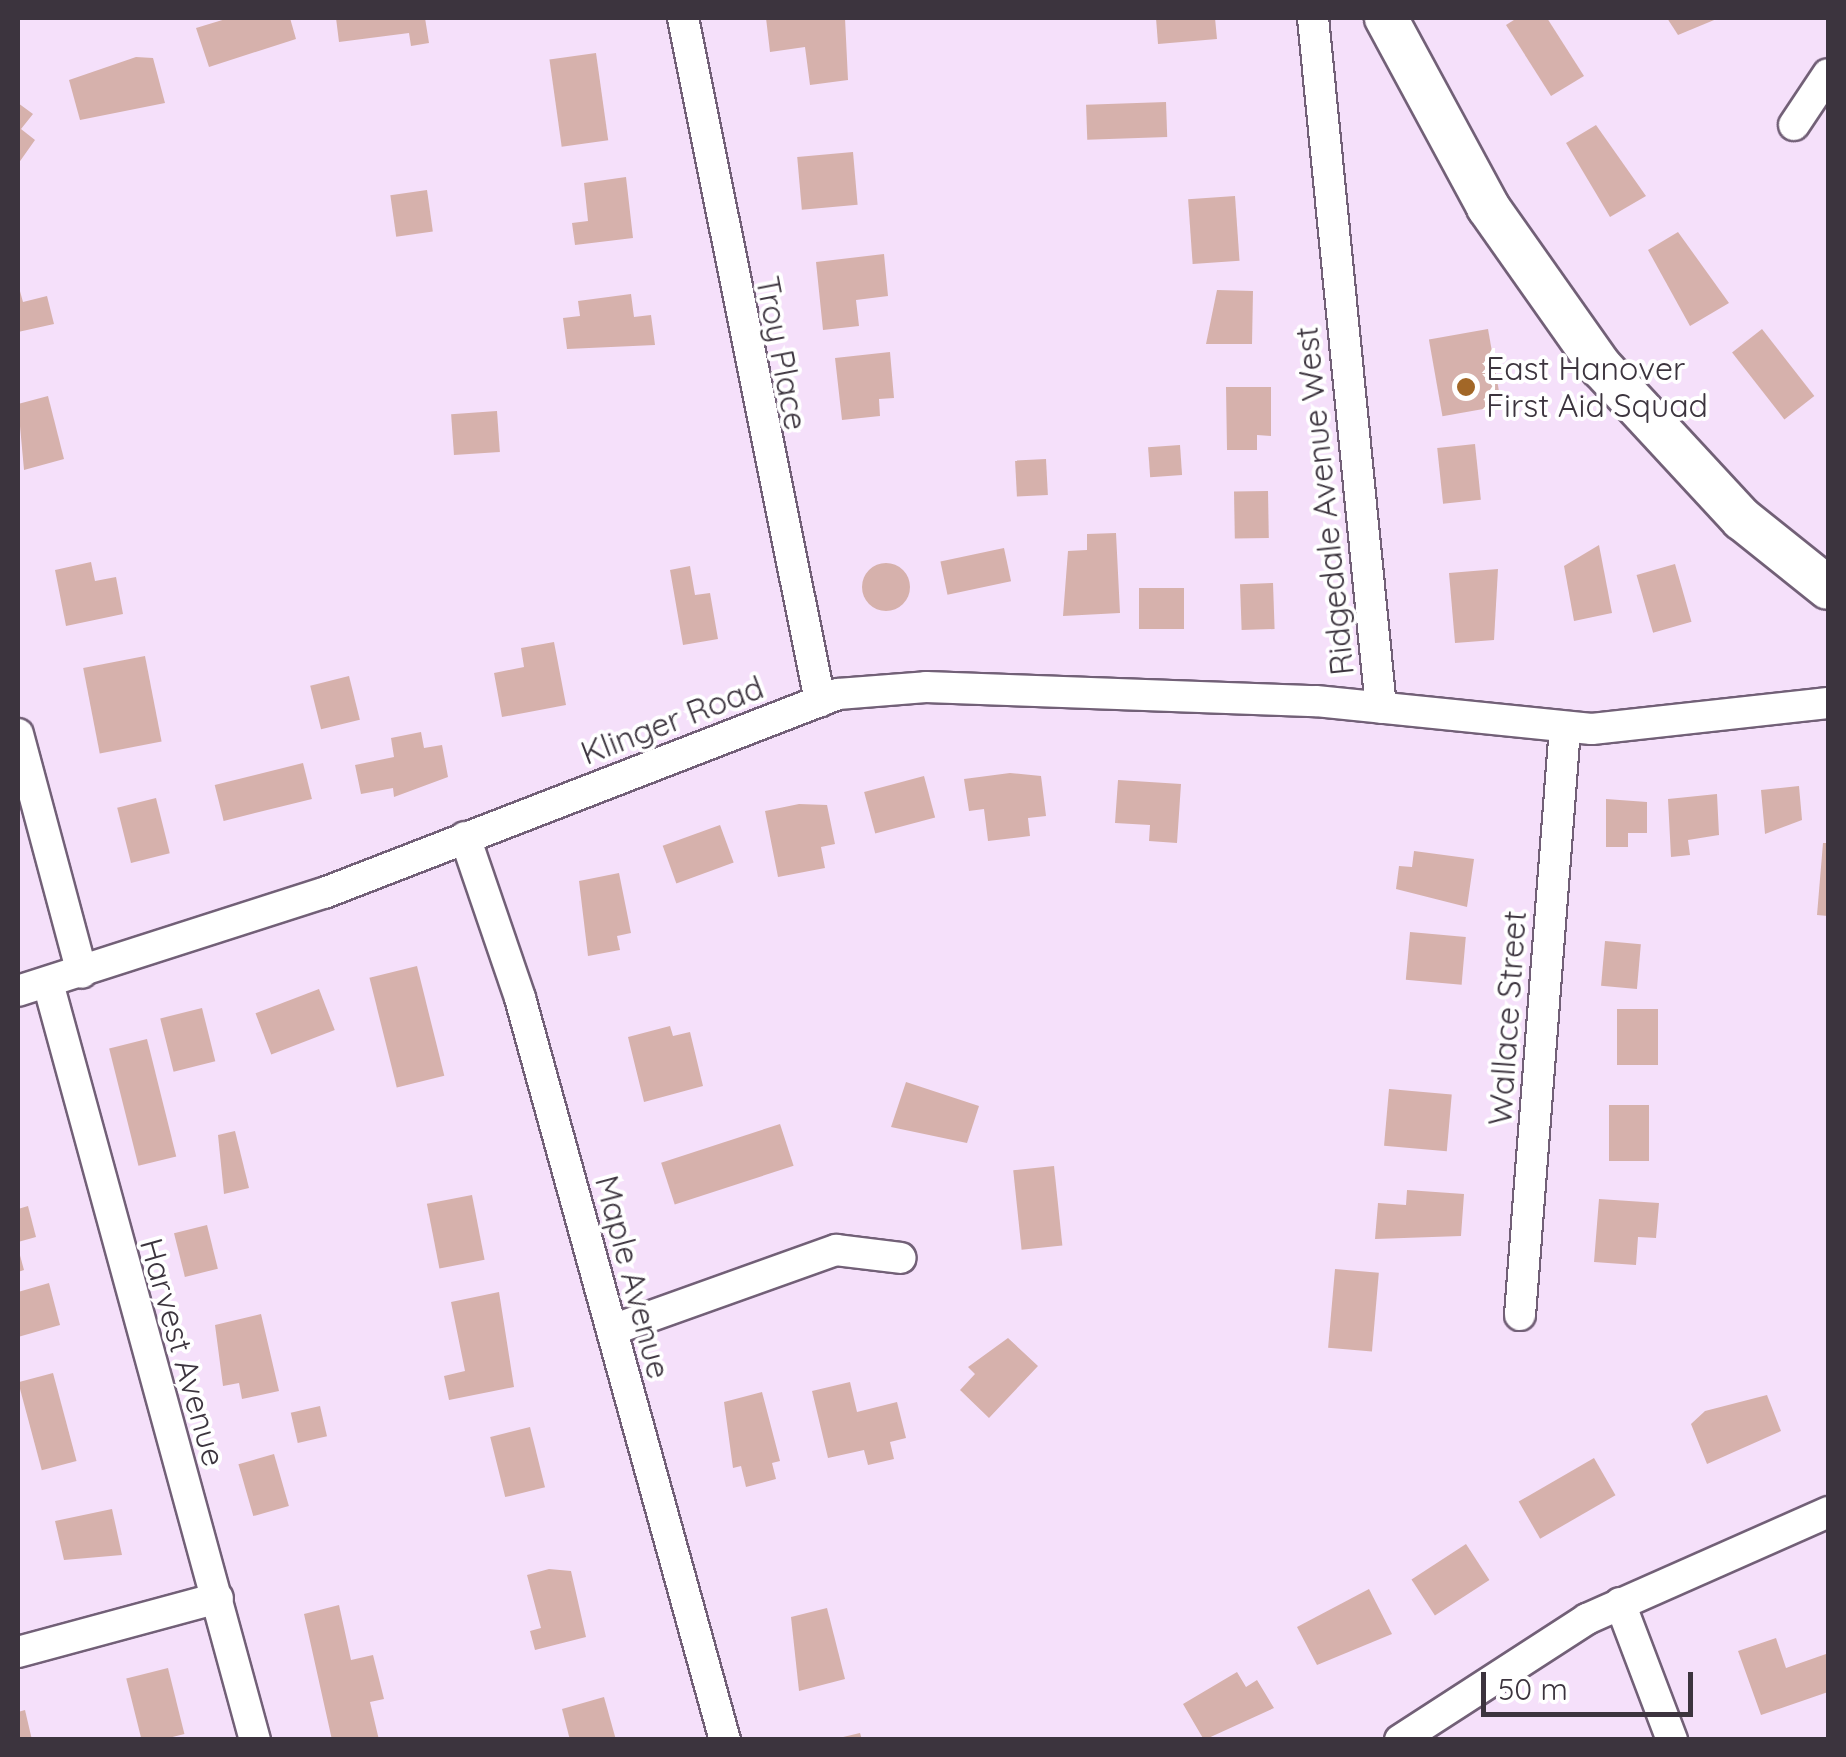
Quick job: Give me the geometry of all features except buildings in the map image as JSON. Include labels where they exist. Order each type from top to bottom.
[{"type":"main road","points":[[1386,18],[1488,208],[1601,367],[1742,519],[1828,588]]},
{"type":"street","name":"Troy Place","points":[[682,18],[820,701]]},
{"type":"street","name":"Ridgedale Avenue West","points":[[1313,18],[1381,708],[1565,727],[1828,703]]},
{"type":"street","points":[[1794,125],[1828,74]]},
{"type":"street","name":"Klinger Road","points":[[18,991],[82,974],[464,837],[820,701],[926,687],[1381,708]]},
{"type":"street","name":"Wallace Street","points":[[1520,1315],[1565,727]]},
{"type":"street","points":[[18,734],[82,974]]},
{"type":"street","name":"Maple Avenue","points":[[464,837],[520,998],[725,1740]]},
{"type":"street","name":"Harvest Avenue","points":[[48,983],[255,1740]]},
{"type":"street","points":[[612,1330],[836,1250],[901,1258]]},
{"type":"street","points":[[1400,1740],[1620,1603],[1828,1512]]},
{"type":"street","points":[[18,1652],[218,1598]]},
{"type":"street","points":[[1620,1603],[1672,1740]]},
{"type":"place","name":"East Hanover First Aid Squad","points":[[1466,387]]}]
